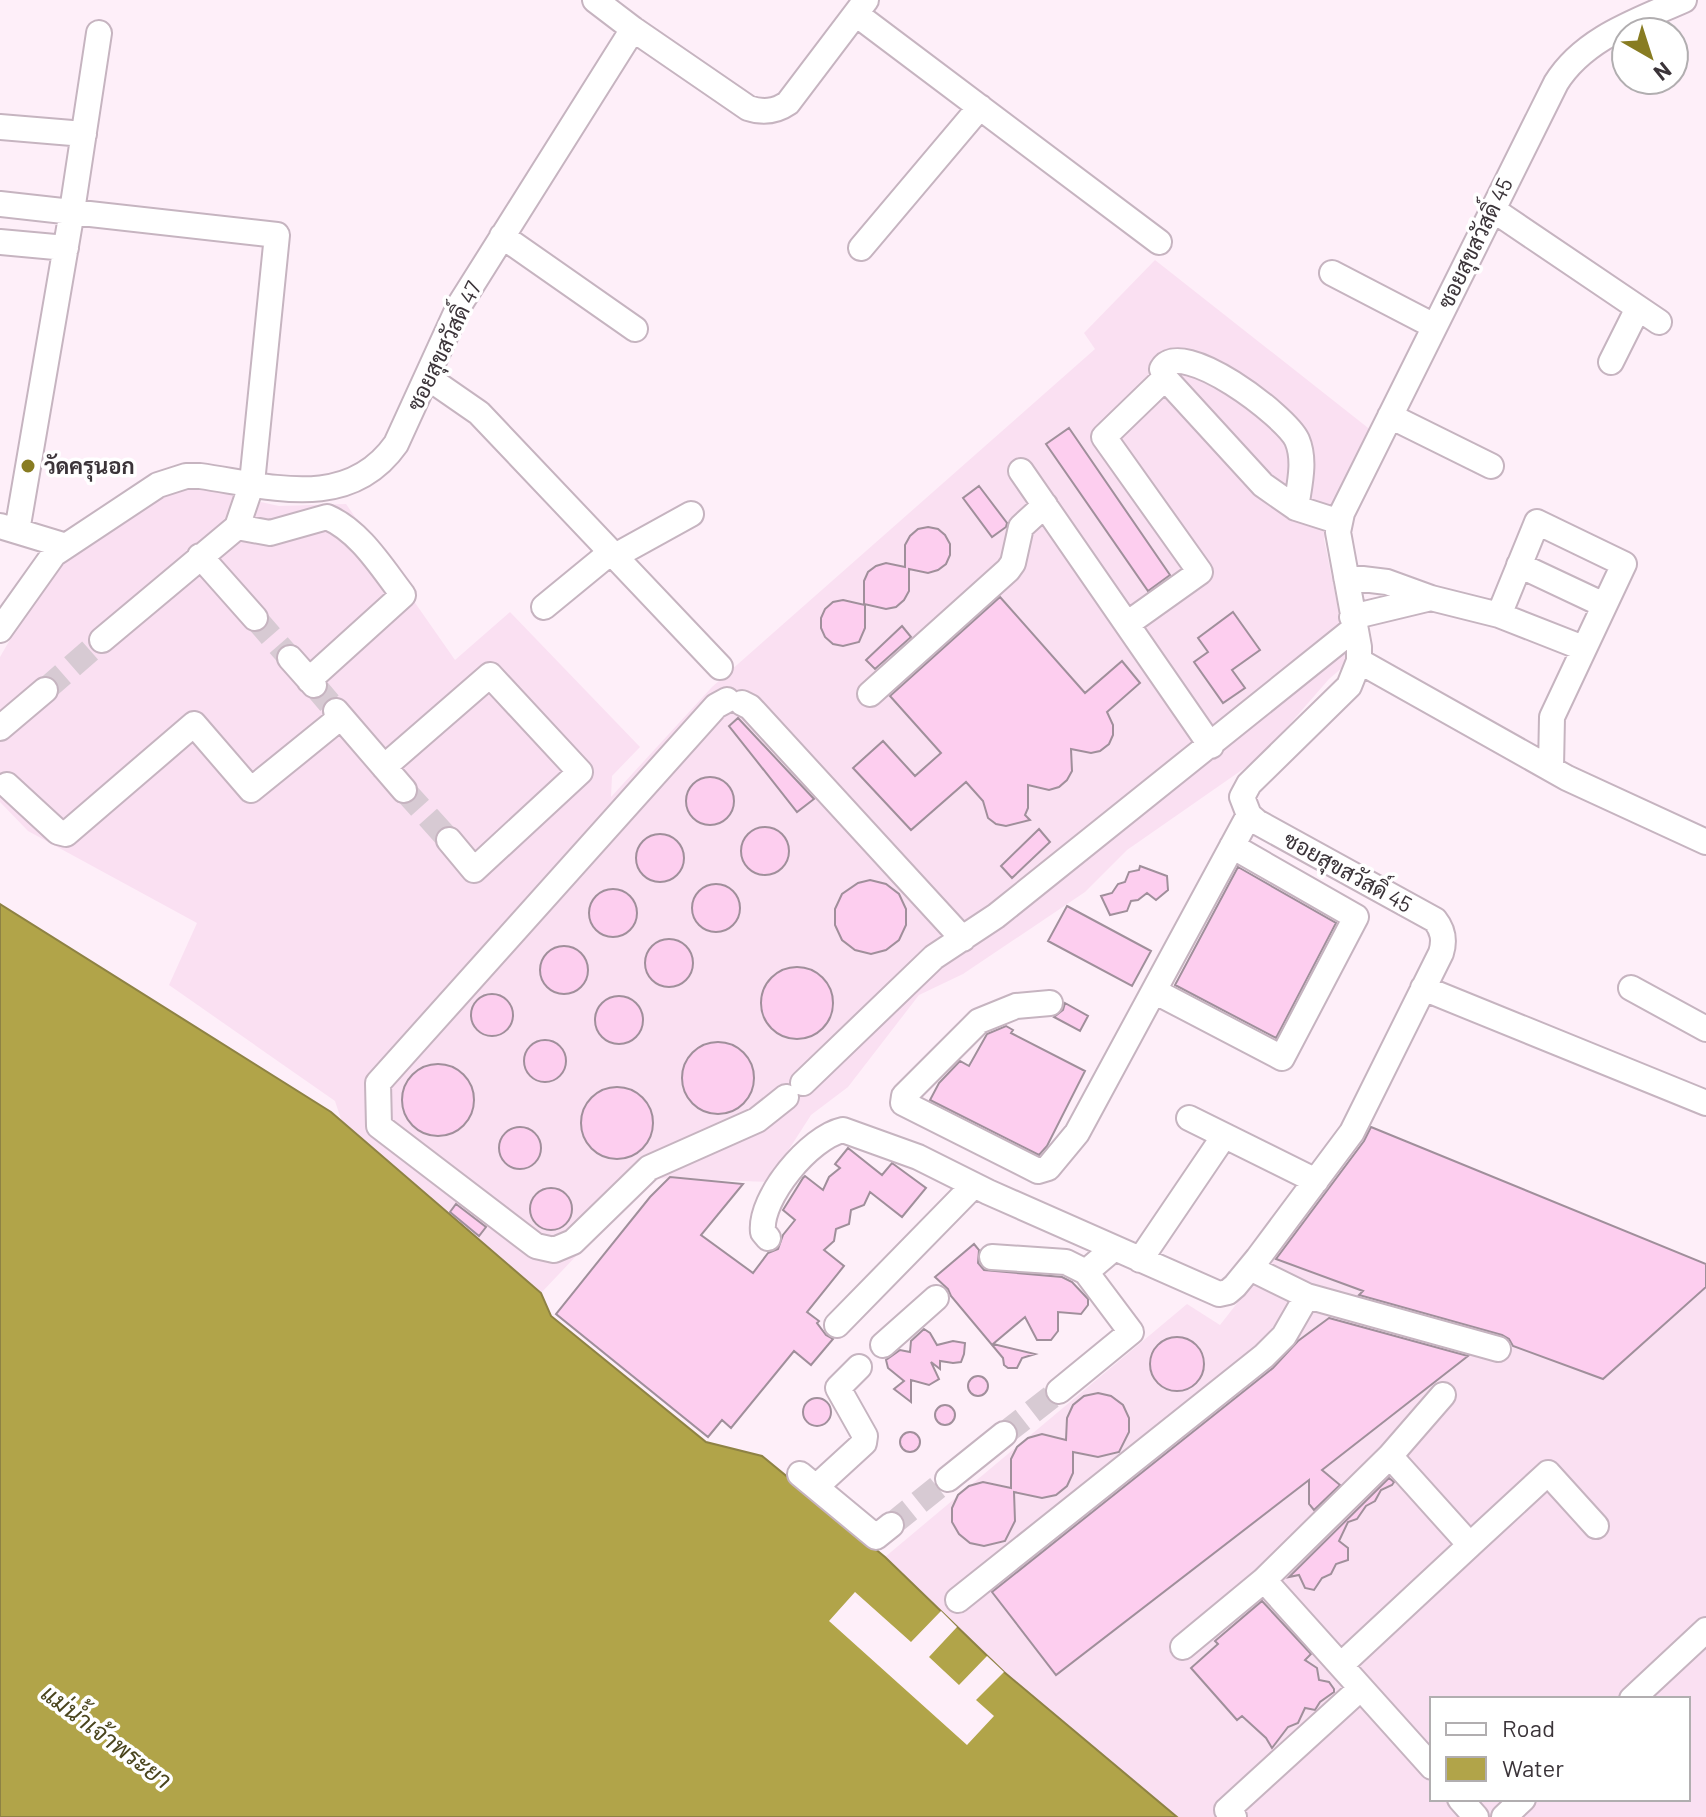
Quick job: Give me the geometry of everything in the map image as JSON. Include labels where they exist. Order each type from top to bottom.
[{"type":"street","points":[[595,0],[742,104],[757,111],[776,111],[788,103],[861,7],[980,107],[1159,242]]},
{"type":"street","name":"ซอยสุขสวัสดิ์ 45","points":[[1359,661],[1340,546],[1342,513],[1567,64],[1597,42],[1684,0]]},
{"type":"street","name":"ซอยสุขสวัสดิ์ 47","points":[[0,630],[54,554],[143,493],[174,479],[200,476],[321,489],[361,478],[387,457],[396,444],[460,304],[633,29]]},
{"type":"street","points":[[66,546],[9,529],[66,248],[99,33]]},
{"type":"street","points":[[861,248],[980,107]]},
{"type":"street","points":[[0,127],[84,134]]},
{"type":"street","points":[[0,204],[277,235],[252,483],[237,527],[102,640]]},
{"type":"street","points":[[1492,209],[1659,322]]},
{"type":"street","points":[[502,236],[635,329]]},
{"type":"street","points":[[0,242],[66,248]]},
{"type":"street","points":[[1332,273],[1434,326]]},
{"type":"street","points":[[1611,362],[1638,308]]},
{"type":"street","points":[[1296,508],[1302,463],[1297,441],[1288,426],[1229,380],[1184,360],[1172,360],[1162,369],[1165,378],[1263,485],[1296,508],[1340,522]]},
{"type":"street","points":[[427,377],[479,413],[720,667]]},
{"type":"street","points":[[1127,624],[1200,572],[1104,437],[1165,378]]},
{"type":"street","points":[[1390,416],[1491,466]]},
{"type":"street","points":[[1021,471],[1211,746]]},
{"type":"street","points":[[870,694],[1008,570],[1013,563],[1021,527],[1045,505]]},
{"type":"street","points":[[544,607],[613,554],[691,514]]},
{"type":"street","points":[[237,527],[270,533],[327,517],[337,521],[361,542],[403,595],[311,682],[290,658]]},
{"type":"street","points":[[1499,615],[1537,522],[1624,564],[1552,717],[1551,768]]},
{"type":"street","points":[[200,556],[255,618]]},
{"type":"street","points":[[1519,565],[1604,605]]},
{"type":"street","points":[[1346,577],[1387,582],[1431,598],[1499,615],[1583,648]]},
{"type":"street","points":[[963,939],[750,707],[735,702],[716,706],[378,1083],[379,1126],[536,1246],[554,1250],[573,1242],[649,1168],[757,1120],[795,1090],[934,957],[963,939],[996,916],[1211,746],[1354,623],[1431,598]]},
{"type":"street","points":[[1050,1003],[1016,1006],[979,1021],[904,1096],[903,1103],[1038,1171],[1048,1168],[1077,1133],[1249,815],[1242,797],[1249,784],[1349,686],[1359,661],[1592,790],[1706,842]]},
{"type":"street","points":[[384,767],[490,675],[580,772],[474,870],[449,840]]},
{"type":"street","points":[[0,728],[45,690]]},
{"type":"street","points":[[7,785],[58,832],[66,834],[194,724],[251,790],[339,714],[404,790]]},
{"type":"street","name":"ซอยสุขสวัสดิ์ 45","points":[[768,1238],[763,1232],[764,1209],[816,1141],[843,1130],[918,1157],[1113,1249],[1219,1294],[1228,1292],[1250,1268],[1359,1121],[1443,946],[1441,927],[1435,920],[1249,815]]},
{"type":"street","points":[[1154,991],[1282,1058],[1356,917],[1232,846]]},
{"type":"street","points":[[1423,988],[1706,1103]]},
{"type":"street","points":[[1631,988],[1706,1029]]},
{"type":"street","points":[[1189,1118],[1316,1181]]},
{"type":"street","points":[[1140,1260],[1224,1136]]},
{"type":"street","points":[[837,1325],[974,1185]]},
{"type":"street","points":[[1086,1272],[1113,1249]]},
{"type":"street","points":[[992,1257],[1066,1262],[1086,1272],[1131,1332],[1059,1391]]},
{"type":"street","points":[[1250,1268],[1307,1296],[1498,1349]]},
{"type":"street","points":[[958,1600],[1264,1356],[1284,1336],[1307,1296]]},
{"type":"street","points":[[883,1345],[936,1298]]},
{"type":"street","points":[[859,1367],[838,1388],[865,1436],[864,1443],[808,1480],[876,1537],[891,1525]]},
{"type":"street","points":[[1183,1647],[1264,1580],[1390,1456],[1443,1395]]},
{"type":"street","points":[[948,1479],[1004,1434]]},
{"type":"street","points":[[1390,1456],[1470,1545]]},
{"type":"street","points":[[1341,1665],[1548,1473],[1596,1526]]},
{"type":"street","points":[[1264,1580],[1430,1765]]},
{"type":"street","points":[[1634,1697],[1706,1630]]},
{"type":"street","points":[[1234,1817],[1227,1810],[1361,1688]]},
{"type":"street","points":[[1462,1801],[1476,1817]]},
{"type":"street","points":[[1504,1817],[1521,1801]]},
{"type":"shaded area","points":[[1155,260],[1372,431],[1324,539],[1349,662],[1329,679],[1262,756],[1127,850],[1085,892],[963,974],[919,995],[848,1087],[811,1115],[768,1182],[650,1178],[541,1293],[342,1122],[335,1101],[169,985],[197,923],[28,831],[0,802],[0,657],[23,617],[56,574],[49,566],[181,484],[279,506],[346,504],[455,660],[510,612],[640,747],[612,776],[611,797],[712,687],[1095,349],[1084,333]]},
{"type":"shaded area","points":[[1364,1141],[1706,1276],[1706,1817],[1177,1817],[1004,1672],[885,1557],[1187,1304],[1220,1325]]},
{"type":"water","name":"แม่น้ำเจ้าพระยา","points":[[0,904],[331,1112],[541,1293],[551,1316],[706,1442],[762,1456],[885,1557],[1004,1672],[1177,1817],[0,1817]]},
{"type":"pier","points":[[855,1592],[911,1642],[941,1611],[957,1627],[929,1657],[959,1685],[987,1656],[1004,1672],[976,1700],[994,1716],[967,1745],[829,1621]]},
{"type":"building","points":[[1069,428],[1170,575],[1148,591],[1046,444]]},
{"type":"building","points":[[979,486],[1007,523],[992,537],[963,498]]},
{"type":"building","points":[[918,529],[938,529],[950,544],[946,564],[928,573],[909,569],[909,591],[896,607],[886,609],[864,604],[864,581],[868,572],[886,563],[905,567],[905,545],[910,536]]},
{"type":"building","points":[[1000,597],[1085,693],[1122,661],[1140,683],[1107,712],[1113,725],[1109,744],[1091,753],[1071,749],[1072,771],[1059,787],[1049,790],[1028,785],[1025,815],[1030,820],[1006,826],[996,824],[988,818],[983,801],[966,782],[911,830],[853,768],[883,741],[915,776],[941,753],[890,696]]},
{"type":"building","points":[[843,600],[865,605],[865,628],[859,642],[843,646],[833,644],[825,637],[821,618],[833,602]]},
{"type":"building","points":[[1233,612],[1260,650],[1232,670],[1245,688],[1223,703],[1194,662],[1208,652],[1198,638]]},
{"type":"building","points":[[902,626],[911,637],[875,669],[866,660]]},
{"type":"building","points":[[738,718],[814,799],[797,812],[729,726]]},
{"type":"building","points":[[710,777],[727,784],[734,801],[727,818],[710,825],[693,818],[686,801],[693,784]]},
{"type":"building","points":[[765,827],[782,834],[789,851],[782,868],[765,875],[748,868],[741,851],[748,834]]},
{"type":"building","points":[[1039,829],[1050,842],[1012,878],[1001,866]]},
{"type":"building","points":[[660,834],[677,841],[684,858],[677,875],[660,882],[643,875],[636,858],[643,841]]},
{"type":"building","points":[[1140,866],[1167,876],[1168,890],[1156,900],[1147,893],[1131,901],[1127,911],[1110,915],[1101,896],[1112,893],[1118,884],[1125,882],[1129,872],[1139,870]]},
{"type":"building","points":[[1238,867],[1336,923],[1276,1038],[1175,985]]},
{"type":"building","points":[[870,880],[886,884],[899,894],[906,909],[906,925],[899,940],[886,950],[871,954],[855,950],[842,940],[835,925],[835,909],[842,894],[858,883]]},
{"type":"building","points":[[716,884],[733,891],[740,908],[733,925],[716,932],[699,925],[692,908],[699,891]]},
{"type":"building","points":[[613,889],[630,896],[637,913],[630,930],[613,937],[596,930],[589,913],[596,896]]},
{"type":"building","points":[[1067,906],[1151,951],[1132,986],[1048,941]]},
{"type":"building","points":[[669,939],[686,946],[693,963],[686,980],[669,987],[652,980],[645,963],[652,946]]},
{"type":"building","points":[[564,946],[581,953],[588,970],[581,987],[564,994],[547,987],[540,970],[547,953]]},
{"type":"building","points":[[797,967],[817,973],[827,983],[833,1003],[827,1023],[817,1033],[797,1039],[777,1033],[767,1023],[761,1003],[767,983],[777,973]]},
{"type":"building","points":[[492,994],[507,1000],[513,1015],[507,1030],[492,1036],[477,1030],[471,1015],[477,1000]]},
{"type":"building","points":[[619,996],[636,1003],[643,1020],[636,1037],[619,1044],[602,1037],[595,1020],[602,1003]]},
{"type":"building","points":[[1065,1003],[1088,1016],[1080,1031],[1054,1017],[1063,1010]]},
{"type":"building","points":[[1006,1026],[1013,1030],[1011,1033],[1085,1071],[1047,1146],[1039,1155],[930,1100],[939,1083],[960,1061],[969,1066],[987,1034]]},
{"type":"building","points":[[545,1040],[560,1046],[566,1061],[560,1076],[545,1082],[530,1076],[524,1061],[530,1046]]},
{"type":"building","points":[[718,1042],[738,1048],[748,1058],[754,1078],[748,1098],[738,1108],[718,1114],[698,1108],[688,1098],[682,1078],[688,1058],[698,1048]]},
{"type":"building","points":[[438,1064],[458,1070],[468,1080],[474,1100],[468,1120],[458,1130],[438,1136],[418,1130],[408,1120],[402,1100],[408,1080],[418,1070]]},
{"type":"building","points":[[617,1087],[637,1093],[647,1103],[653,1123],[647,1143],[637,1153],[617,1159],[597,1153],[587,1143],[581,1123],[587,1103],[597,1093]]},
{"type":"building","points":[[520,1127],[535,1133],[541,1148],[535,1163],[520,1169],[505,1163],[499,1148],[505,1133]]},
{"type":"building","points":[[1371,1127],[1706,1264],[1706,1287],[1603,1379],[1513,1346],[1502,1335],[1359,1295],[1363,1291],[1276,1259],[1364,1141]]},
{"type":"building","points":[[848,1148],[882,1175],[892,1163],[926,1188],[902,1217],[870,1192],[864,1205],[851,1210],[849,1224],[836,1229],[834,1241],[824,1250],[844,1266],[807,1312],[819,1321],[817,1323],[826,1335],[833,1339],[811,1365],[794,1351],[731,1428],[722,1420],[708,1437],[556,1314],[650,1197],[670,1177],[743,1184],[701,1235],[753,1273],[768,1253],[778,1249],[783,1235],[795,1220],[783,1210],[803,1178],[805,1176],[823,1190],[829,1177],[840,1168],[835,1164]]},
{"type":"building","points":[[551,1188],[566,1194],[572,1209],[566,1224],[551,1230],[536,1224],[530,1209],[536,1194]]},
{"type":"building","points":[[456,1204],[486,1227],[479,1236],[450,1212]]},
{"type":"building","points":[[974,1244],[979,1250],[978,1263],[984,1270],[1062,1277],[1072,1282],[1088,1299],[1088,1305],[1081,1314],[1058,1312],[1058,1331],[1051,1340],[1037,1340],[1025,1317],[993,1344],[1035,1354],[1022,1358],[1017,1368],[1004,1365],[1003,1358],[935,1277]]},
{"type":"building","points":[[1329,1318],[1468,1356],[1322,1470],[1340,1485],[1314,1510],[1309,1504],[1309,1480],[1056,1675],[992,1592],[1273,1368],[1298,1341]]},
{"type":"building","points":[[924,1329],[937,1345],[953,1341],[965,1343],[964,1354],[961,1362],[940,1361],[940,1369],[931,1362],[939,1379],[929,1385],[911,1380],[911,1402],[894,1389],[904,1381],[888,1368],[886,1360],[900,1350],[910,1352],[911,1341]]},
{"type":"building","points":[[1177,1337],[1196,1345],[1204,1364],[1196,1383],[1177,1391],[1158,1383],[1150,1364],[1158,1345]]},
{"type":"building","points":[[978,1376],[985,1379],[988,1386],[985,1393],[978,1396],[971,1393],[968,1386],[971,1379]]},
{"type":"building","points":[[1098,1393],[1111,1396],[1123,1405],[1129,1418],[1129,1432],[1119,1452],[1098,1457],[1073,1452],[1073,1473],[1067,1486],[1056,1495],[1042,1498],[1014,1492],[1015,1521],[1005,1541],[984,1546],[970,1543],[959,1534],[952,1522],[952,1508],[958,1495],[969,1486],[983,1482],[1011,1488],[1011,1459],[1017,1447],[1028,1438],[1042,1434],[1066,1440],[1067,1418],[1073,1405],[1084,1396]]},
{"type":"building","points":[[817,1398],[827,1402],[831,1412],[827,1422],[817,1426],[807,1422],[803,1412],[807,1402]]},
{"type":"building","points":[[945,1405],[952,1408],[955,1415],[952,1422],[945,1425],[938,1422],[935,1415],[938,1408]]},
{"type":"building","points":[[910,1432],[917,1435],[920,1442],[917,1449],[910,1452],[903,1449],[900,1442],[903,1435]]},
{"type":"building","points":[[1389,1478],[1394,1482],[1392,1485],[1381,1490],[1357,1519],[1348,1522],[1339,1541],[1348,1548],[1348,1560],[1336,1564],[1331,1574],[1322,1578],[1314,1590],[1305,1588],[1299,1575],[1289,1577]]},
{"type":"building","points":[[1262,1601],[1311,1654],[1305,1660],[1317,1668],[1319,1680],[1329,1682],[1334,1689],[1315,1710],[1305,1708],[1298,1723],[1288,1727],[1272,1748],[1266,1738],[1242,1716],[1237,1720],[1191,1668],[1218,1644],[1215,1641]]},
{"type":"tunnel","points":[[255,618],[290,658]]},
{"type":"tunnel","points":[[45,690],[102,640]]},
{"type":"tunnel","points":[[314,685],[336,711]]},
{"type":"tunnel","points":[[404,790],[449,840]]},
{"type":"tunnel","points":[[1004,1434],[1059,1391]]},
{"type":"tunnel","points":[[891,1525],[948,1479]]},
{"type":"place","name":"วัดครุนอก","points":[[28,466]]}]
